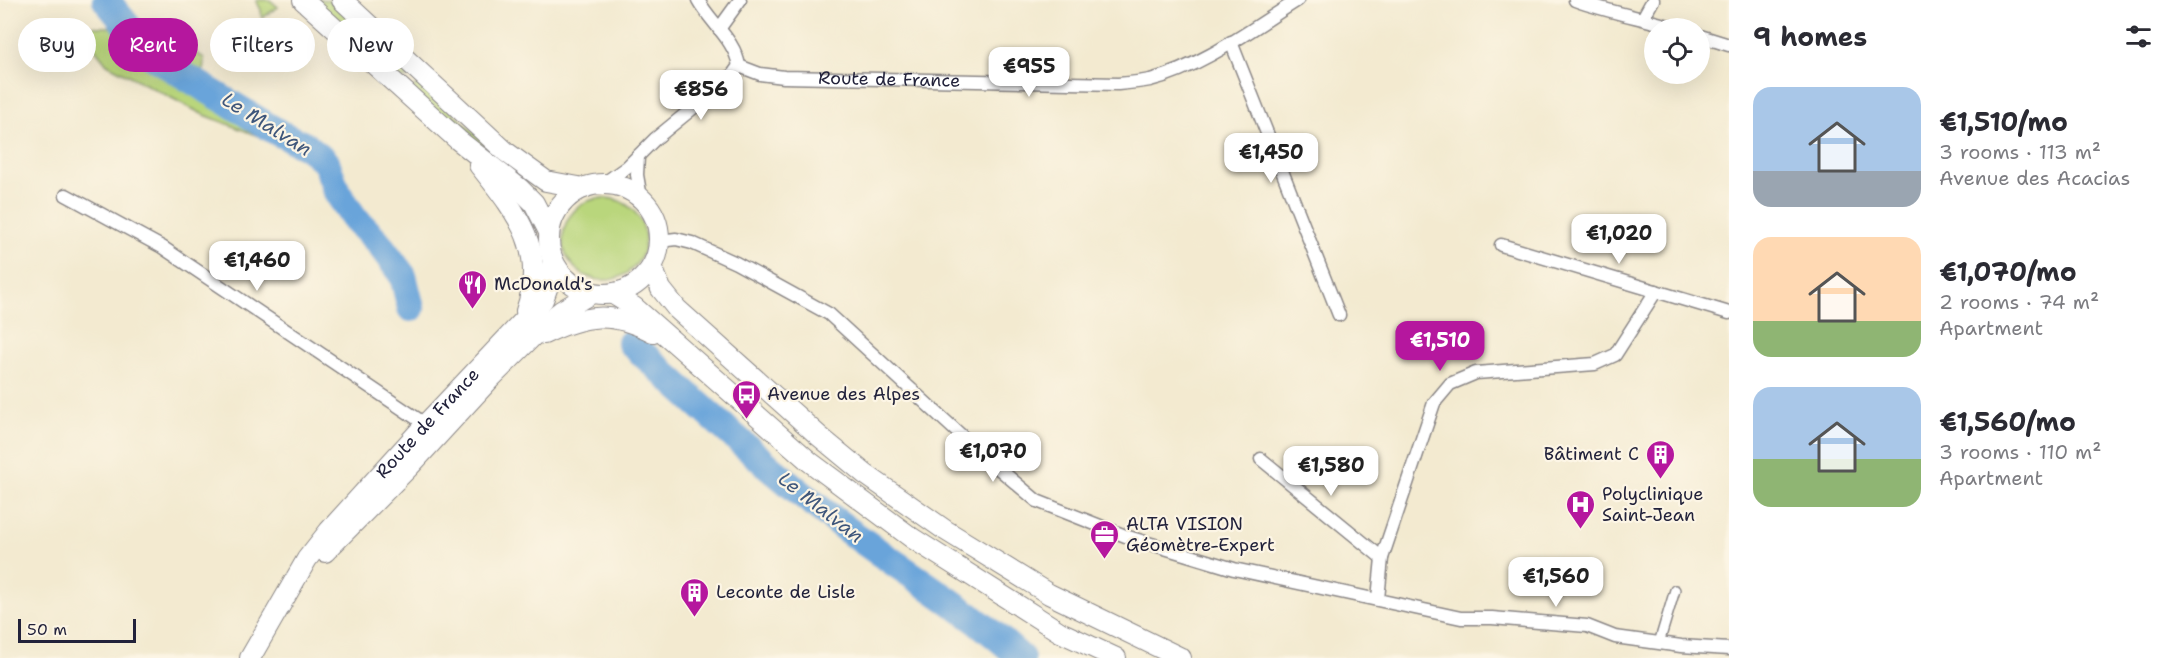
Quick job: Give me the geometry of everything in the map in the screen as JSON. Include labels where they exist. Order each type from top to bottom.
[{"type":"main road","points":[[303,0],[458,140],[519,188],[534,203],[549,232],[553,260],[564,278],[573,285],[592,293],[613,294],[640,282],[652,267],[659,241],[656,220],[641,198],[630,190],[617,186],[546,181],[506,152],[342,0]]},
{"type":"main road","points":[[458,140],[519,220],[528,242],[535,272],[527,331],[598,316],[613,317],[636,324],[678,344]]},
{"type":"main road","points":[[549,232],[555,214],[567,198],[593,186]]},
{"type":"main road","name":"Route de France","points":[[250,658],[308,559],[329,531],[432,430],[527,331],[543,300],[553,260]]},
{"type":"main road","points":[[652,267],[661,289],[678,309],[819,436],[865,474],[1001,566],[1049,594],[1181,658]]},
{"type":"main road","name":"Route de France","points":[[527,331],[546,323],[561,311],[592,293]]},
{"type":"main road","points":[[613,294],[634,307],[678,344],[810,462],[912,538],[1060,632],[1116,658]]},
{"type":"main road","name":"Route de France","points":[[293,584],[347,531],[432,430]]},
{"type":"street","points":[[593,186],[638,156],[655,139],[731,77],[739,66],[738,59],[698,0]]},
{"type":"street","points":[[719,29],[740,0]]},
{"type":"street","name":"Route de France","points":[[739,66],[760,74],[784,77],[1118,84],[1150,80],[1176,71],[1231,42],[1298,0]]},
{"type":"street","points":[[1575,0],[1643,18],[1653,0]]},
{"type":"street","points":[[1710,39],[1729,45]]},
{"type":"street","points":[[1231,42],[1340,315]]},
{"type":"street","points":[[638,156],[637,171],[641,198]]},
{"type":"street","points":[[66,195],[162,247],[432,430]]},
{"type":"street","points":[[659,241],[676,239],[692,243],[736,263],[829,314],[978,451],[1037,501],[1128,537],[1234,569],[1461,618],[1492,618],[1587,626],[1615,637],[1729,649]]},
{"type":"street","points":[[1501,245],[1729,313]]},
{"type":"street","points":[[1378,599],[1383,558],[1434,403],[1450,384],[1476,373],[1594,364],[1615,355],[1656,291]]},
{"type":"street","points":[[1261,459],[1383,558]]},
{"type":"street","points":[[1659,643],[1675,590]]},
{"type":"green space","points":[[256,0],[270,0],[278,7],[262,18]]},
{"type":"green space","points":[[313,0],[329,0],[350,18],[333,18]]},
{"type":"green space","points":[[96,27],[108,27],[107,64],[96,50]]},
{"type":"green space","points":[[198,54],[204,58],[203,75],[266,120],[313,136],[307,155],[202,114],[122,72],[198,72]]},
{"type":"green space","points":[[392,72],[415,74],[401,80]]},
{"type":"green space","points":[[420,83],[520,175],[518,176],[410,90]]},
{"type":"green space","points":[[604,198],[620,201],[633,210],[642,223],[645,239],[642,255],[633,268],[620,277],[604,280],[588,277],[575,268],[566,255],[563,239],[566,223],[575,210],[588,201]]},
{"type":"waterway","name":"Le Malvan","points":[[106,0],[152,56],[279,133],[308,147],[326,162],[337,192],[355,219],[377,241],[403,276],[411,308]]},
{"type":"waterway","name":"Le Malvan","points":[[631,343],[736,438],[817,506],[867,544],[957,606],[1021,658]]},
{"type":"place","name":"McDonald's","points":[[473,310]]},
{"type":"place","name":"Avenue des Alpes","points":[[746,420]]},
{"type":"place","name":"Bâtiment C","points":[[1660,480]]},
{"type":"place","name":"Polyclinique Saint-Jean","points":[[1581,530]]},
{"type":"place","name":"ALTA VISION Géomètre-Expert","points":[[1105,560]]},
{"type":"place","name":"Leconte de Lisle","points":[[695,618]]}]
